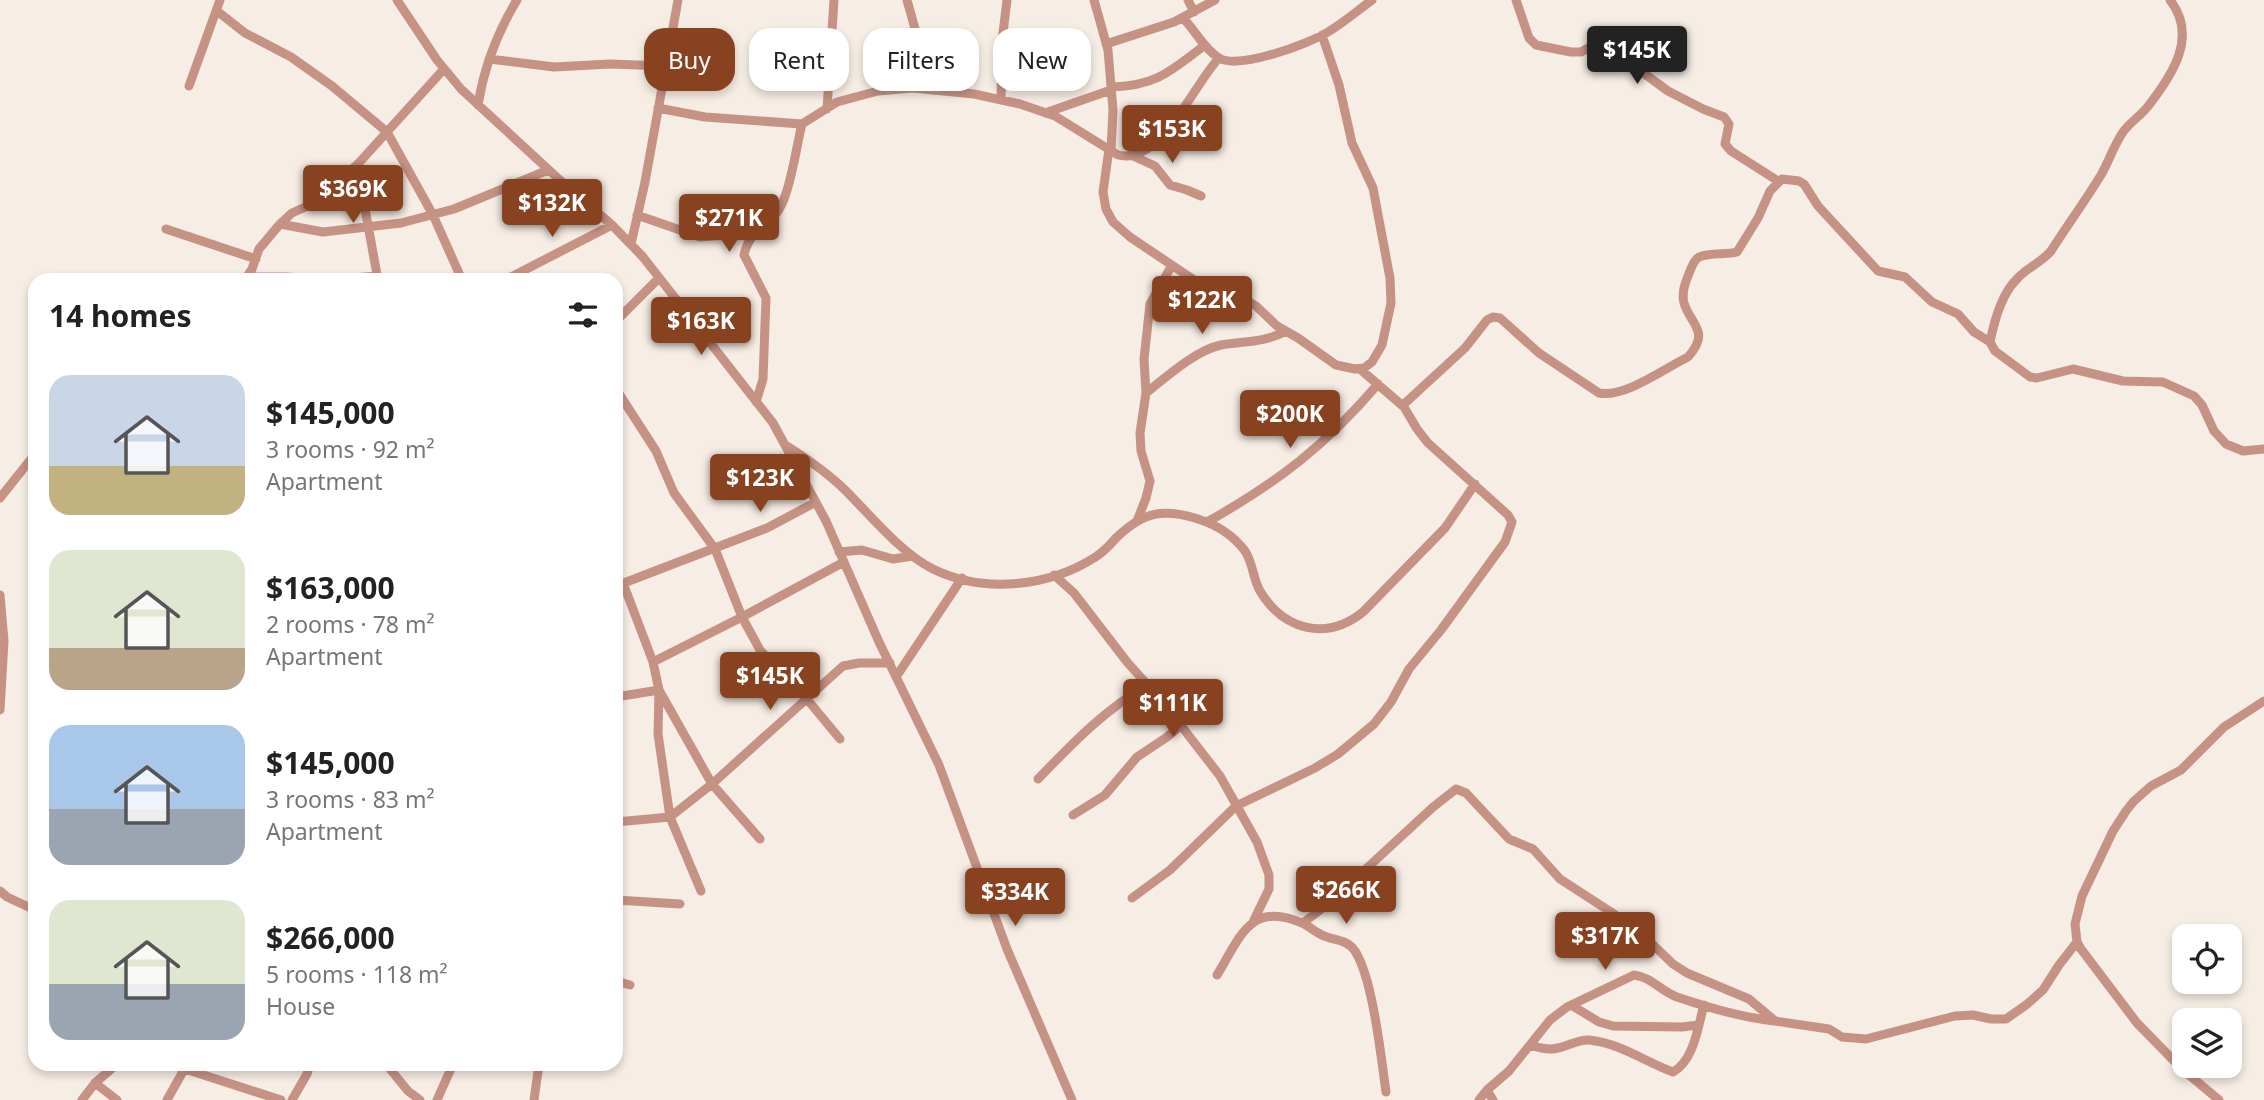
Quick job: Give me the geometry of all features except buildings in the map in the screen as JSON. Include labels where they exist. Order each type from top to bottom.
[{"type":"street","points":[[397,0],[444,69],[478,105],[631,244],[773,423],[816,502],[939,765],[1007,949],[1072,1100]]},
{"type":"street","points":[[478,105],[489,59],[506,18],[517,0]]},
{"type":"street","points":[[673,28],[678,0]]},
{"type":"street","points":[[827,109],[834,0]]},
{"type":"street","points":[[907,0],[915,28]]},
{"type":"street","points":[[1001,100],[1002,41],[1007,0]]},
{"type":"street","points":[[1094,0],[1106,44],[1113,110],[1110,150],[1102,192],[1113,222],[1130,237],[1200,284],[1246,300],[1336,365],[1360,369],[1403,405],[1428,443],[1508,515],[1511,522],[1505,542],[1409,669],[1391,702],[1374,724],[1338,754],[1315,768],[1236,806],[1170,870],[1132,898]]},
{"type":"street","points":[[1188,0],[1194,12]]},
{"type":"street","points":[[1106,44],[1183,18],[1215,0]]},
{"type":"street","points":[[1183,18],[1205,45],[1228,63],[1254,60],[1311,41],[1372,0]]},
{"type":"street","points":[[1516,0],[1529,38],[1536,45],[1571,52],[1581,52],[1592,46],[1612,50],[1668,91],[1728,120],[1725,144],[1778,181]]},
{"type":"street","points":[[1990,342],[2007,292],[2015,279],[2044,260],[2051,251],[2102,173],[2123,132],[2148,107],[2173,68],[2184,32],[2178,9],[2170,0]]},
{"type":"street","points":[[189,86],[218,4],[245,33],[291,57],[387,132],[433,215],[459,273]]},
{"type":"street","points":[[1322,35],[1339,85],[1352,143],[1373,187],[1390,278],[1391,303],[1382,345],[1372,362],[1360,369]]},
{"type":"street","points":[[1045,113],[1111,88],[1157,79],[1205,45]]},
{"type":"street","points":[[942,91],[974,94],[1045,113],[1126,157],[1147,150],[1161,138],[1207,70],[1219,58]]},
{"type":"street","points":[[489,59],[554,67],[644,65]]},
{"type":"street","points":[[249,273],[259,250],[280,224],[292,213],[312,204],[357,165],[444,69]]},
{"type":"street","points":[[631,244],[662,91]]},
{"type":"street","points":[[659,108],[705,117],[802,124],[837,102],[878,91]]},
{"type":"street","points":[[756,402],[763,379],[766,306],[763,291],[744,255],[750,237],[771,220],[782,205],[802,124]]},
{"type":"street","points":[[1133,156],[1155,166],[1170,185],[1201,196]]},
{"type":"street","points":[[357,165],[377,273]]},
{"type":"street","points":[[280,224],[323,232],[401,223],[454,209],[548,170]]},
{"type":"street","points":[[1403,405],[1465,348],[1487,320],[1493,317],[1500,318],[1539,353],[1599,393],[1606,394],[1633,385],[1688,357],[1699,336],[1695,321],[1684,304],[1683,295],[1684,285],[1694,262],[1701,257],[1737,252],[1758,218],[1770,191],[1778,181],[1791,179],[1804,184],[1818,206],[1878,271],[1906,276],[1932,302],[1958,314],[1974,332],[1990,342],[1995,351],[2030,377],[2037,378],[2073,369],[2123,381],[2164,382],[2194,396],[2225,444],[2242,451],[2264,449]]},
{"type":"street","points":[[637,215],[700,237],[736,234],[750,237]]},
{"type":"street","points":[[519,273],[612,225]]},
{"type":"street","points":[[166,229],[256,259]]},
{"type":"street","points":[[1137,521],[1150,481],[1141,450],[1140,433],[1146,393],[1144,359],[1150,304],[1172,265]]},
{"type":"street","points":[[623,314],[659,278]]},
{"type":"street","points":[[1146,393],[1203,351],[1221,345],[1261,341],[1286,331]]},
{"type":"street","points":[[1207,522],[1271,484],[1321,446],[1378,384]]},
{"type":"street","points":[[623,400],[656,452],[674,493],[715,549],[742,617],[760,650],[806,698],[840,739]]},
{"type":"street","points":[[785,444],[821,467],[914,556],[934,569],[992,584],[1041,581],[1097,556],[1145,516],[1177,514],[1207,522],[1226,531],[1246,553],[1260,590],[1281,613],[1300,627],[1325,629],[1350,622],[1380,596],[1445,528],[1475,484]]},
{"type":"street","points":[[0,498],[28,463]]},
{"type":"street","points":[[623,583],[767,528],[816,502]]},
{"type":"street","points":[[839,551],[862,550],[893,559],[914,556]]},
{"type":"street","points":[[653,662],[844,562]]},
{"type":"street","points":[[1054,575],[1074,593],[1220,776],[1257,842],[1269,875],[1269,889],[1254,920],[1244,928],[1217,975]]},
{"type":"street","points":[[896,677],[962,578]]},
{"type":"street","points":[[623,591],[653,662],[659,690],[658,734],[670,817],[701,891]]},
{"type":"street","points":[[0,595],[4,641],[0,710]]},
{"type":"street","points":[[623,821],[670,817],[712,784],[844,666],[890,663]]},
{"type":"street","points":[[1038,779],[1095,721],[1125,698],[1148,685]]},
{"type":"street","points":[[623,696],[659,690]]},
{"type":"street","points":[[659,690],[712,784],[760,839]]},
{"type":"street","points":[[2219,1100],[2182,1069],[2137,1023],[2077,942],[2075,924],[2082,896],[2113,831],[2134,801],[2162,779],[2181,770],[2224,727],[2264,701]]},
{"type":"street","points":[[1073,815],[1105,795],[1137,757],[1181,725]]},
{"type":"street","points":[[1303,923],[1328,904],[1432,807],[1456,789],[1466,793],[1509,839],[1533,849],[1560,879],[1614,914],[1673,964],[1687,974],[1749,999],[1775,1021]]},
{"type":"street","points":[[0,891],[28,907]]},
{"type":"street","points":[[623,900],[680,904]]},
{"type":"street","points":[[1254,920],[1275,916],[1303,923],[1321,935],[1347,943],[1354,950],[1370,995],[1386,1092]]},
{"type":"street","points":[[1479,1100],[1509,1071],[1550,1020],[1571,1005],[1634,975],[1652,981],[1675,996],[1724,1012],[1829,1029],[1842,1037],[1866,1040],[1955,1016],[2006,1019],[2043,990],[2077,942]]},
{"type":"street","points":[[623,983],[630,985]]},
{"type":"street","points":[[1571,1005],[1599,1022],[1612,1026],[1698,1025]]},
{"type":"street","points":[[1530,1045],[1550,1049],[1586,1040],[1602,1042],[1673,1072],[1682,1067],[1689,1055],[1704,1005]]},
{"type":"street","points":[[82,1100],[109,1071]]},
{"type":"street","points":[[167,1100],[183,1071]]},
{"type":"street","points":[[200,1071],[281,1100]]},
{"type":"street","points":[[292,1100],[308,1071]]},
{"type":"street","points":[[392,1071],[408,1091],[420,1100]]},
{"type":"street","points":[[437,1100],[450,1071]]},
{"type":"street","points":[[534,1100],[538,1071]]},
{"type":"street","points":[[95,1083],[117,1100]]},
{"type":"street","points":[[1487,1090],[1493,1100]]}]
